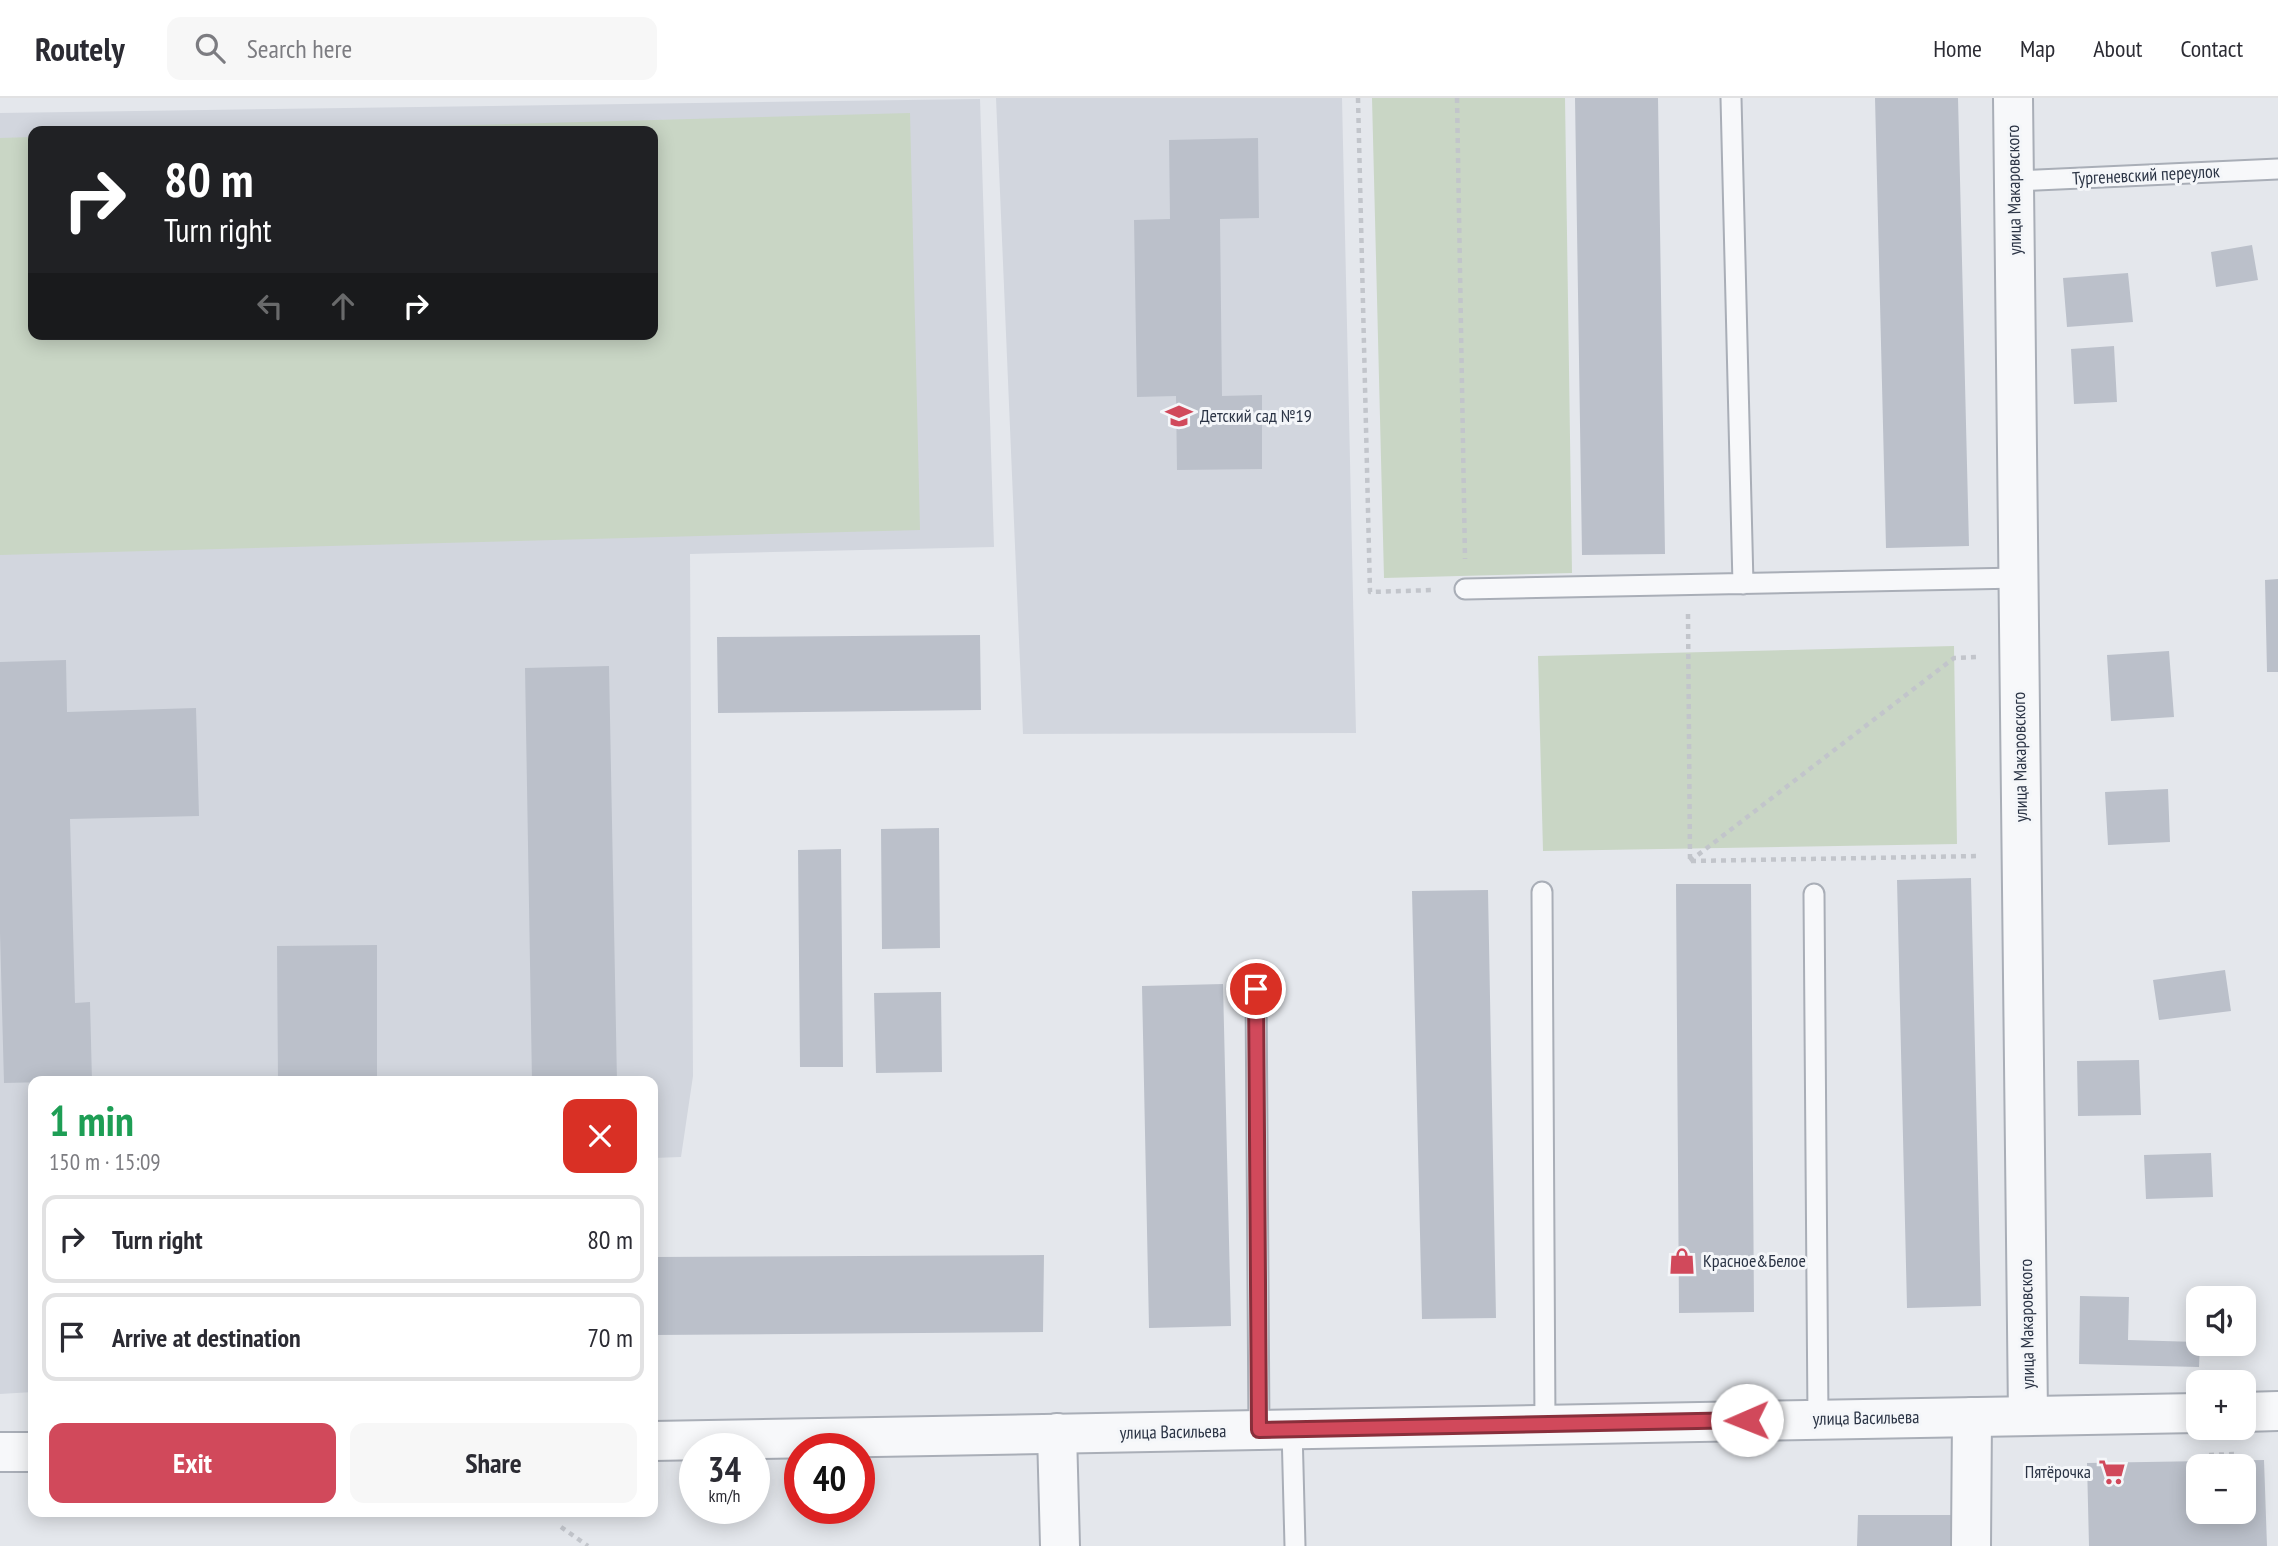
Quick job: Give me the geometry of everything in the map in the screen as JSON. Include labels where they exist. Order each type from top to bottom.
[{"type":"street","name":"улица Макаровского","points":[[2013,98],[2028,1415]]},
{"type":"street","points":[[2256,1412],[2278,1412]]},
{"type":"street","name":"улица Васильева","points":[[658,1441],[2186,1413]]},
{"type":"street","points":[[1971,1546],[1972,1417]]},
{"type":"street","points":[[1057,1433],[1060,1546]]},
{"type":"street","points":[[0,1452],[28,1452]]},
{"type":"lane","points":[[1731,98],[1743,584]]},
{"type":"lane","name":"Тургеневский переулок","points":[[2014,181],[2278,169]]},
{"type":"lane","points":[[1465,589],[2018,578]]},
{"type":"lane","points":[[1542,892],[1545,1424]]},
{"type":"lane","points":[[1814,894],[1818,1419]]},
{"type":"lane","points":[[1256,989],[1275,1430],[1295,1546]]},
{"type":"path","points":[[1358,98],[1370,592],[1465,589],[1457,98]]},
{"type":"path","points":[[1688,585],[1690,861]]},
{"type":"path","points":[[1690,861],[1954,658],[1986,657]]},
{"type":"path","points":[[1690,861],[1988,856]]},
{"type":"path","points":[[561,1527],[588,1546]]},
{"type":"shaded area","name":"Детский сад №19","points":[[996,98],[1342,98],[1356,733],[1023,734]]},
{"type":"shaded area","points":[[980,99],[994,547],[690,554],[693,1076],[681,1157],[658,1158],[658,1076],[28,1076],[28,1392],[0,1394],[0,113]]},
{"type":"green space","points":[[1372,98],[1565,98],[1572,573],[1384,578]]},
{"type":"green space","points":[[910,113],[920,530],[0,555],[0,138],[28,137],[28,340],[658,340],[658,126],[432,126]]},
{"type":"green space","points":[[1954,646],[1957,844],[1543,851],[1538,656]]},
{"type":"building","points":[[1575,98],[1658,98],[1665,554],[1582,555]]},
{"type":"building","points":[[1875,98],[1958,98],[1969,546],[1886,548]]},
{"type":"building","points":[[1258,138],[1259,218],[1220,219],[1222,396],[1262,395],[1262,469],[1177,470],[1176,396],[1137,397],[1134,220],[1170,219],[1169,140]]},
{"type":"building","points":[[2252,245],[2258,280],[2216,287],[2211,252]]},
{"type":"building","points":[[2128,273],[2133,322],[2067,327],[2063,278]]},
{"type":"building","points":[[2114,346],[2117,402],[2074,404],[2071,349]]},
{"type":"building","points":[[2278,579],[2278,672],[2267,672],[2265,580]]},
{"type":"building","points":[[980,635],[981,710],[718,713],[717,637]]},
{"type":"building","points":[[2169,651],[2174,717],[2111,721],[2107,655]]},
{"type":"building","points":[[66,660],[67,712],[196,708],[199,816],[70,819],[75,1003],[90,1002],[92,1076],[28,1076],[28,1082],[4,1083],[0,933],[0,662]]},
{"type":"building","points":[[609,666],[617,1076],[532,1076],[525,668]]},
{"type":"building","points":[[2168,789],[2170,842],[2108,845],[2105,792]]},
{"type":"building","points":[[939,828],[940,948],[882,949],[881,829]]},
{"type":"building","points":[[841,849],[843,1067],[800,1067],[798,850]]},
{"type":"building","points":[[1971,878],[1981,1306],[1907,1308],[1897,880]]},
{"type":"building","points":[[1676,884],[1751,884],[1754,1312],[1679,1313]]},
{"type":"building","points":[[1488,890],[1496,1318],[1422,1319],[1412,891]]},
{"type":"building","points":[[377,945],[377,1076],[278,1076],[277,946]]},
{"type":"building","points":[[2225,970],[2231,1011],[2159,1020],[2153,980]]},
{"type":"building","points":[[1223,984],[1231,1326],[1149,1328],[1142,986]]},
{"type":"building","points":[[941,992],[942,1072],[876,1073],[874,993]]},
{"type":"building","points":[[2139,1060],[2141,1115],[2078,1116],[2077,1061]]},
{"type":"building","points":[[2211,1153],[2213,1197],[2146,1199],[2144,1155]]},
{"type":"building","points":[[1044,1255],[1043,1332],[658,1335],[658,1257]]},
{"type":"building","points":[[2080,1296],[2129,1297],[2128,1340],[2186,1342],[2186,1356],[2199,1356],[2199,1367],[2079,1364]]},
{"type":"building","points":[[2256,1460],[2264,1460],[2267,1546],[2089,1546],[2087,1463],[2186,1461],[2186,1524],[2256,1524]]},
{"type":"building","points":[[1858,1515],[1953,1515],[1953,1546],[1857,1546]]},
{"type":"place","name":"Детский сад №19","points":[[1179,416]]},
{"type":"place","name":"Красное&Белое","points":[[1682,1261]]},
{"type":"place","name":"Пятёрочка","points":[[2112,1472]]},
{"type":"route","points":[[1256,989],[1259,1430],[1747,1420]]}]
